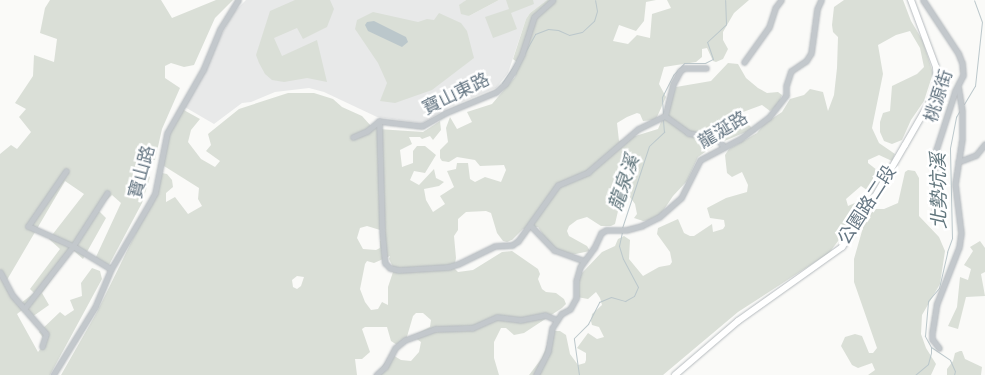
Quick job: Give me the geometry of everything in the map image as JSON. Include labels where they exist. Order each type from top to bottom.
[{"type":"main road","name":"公園路二段","points":[[675,375],[738,321],[842,247],[859,224],[923,114],[937,82],[936,67],[911,0]]},
{"type":"street","name":"寶山路","points":[[54,375],[95,307],[111,269],[150,204],[155,193],[167,133],[204,70],[220,29],[238,0]]},
{"type":"street","name":"寶山東路","points":[[379,121],[422,126],[445,113],[496,92],[505,84],[513,72],[522,54],[534,17],[553,0]]},
{"type":"street","points":[[744,62],[770,27],[775,8],[780,0]]},
{"type":"street","name":"龍涎路","points":[[536,375],[548,350],[552,328],[557,320],[570,309],[576,298],[576,281],[584,261],[594,248],[601,233],[606,230],[626,230],[641,226],[659,217],[681,198],[700,160],[753,130],[782,102],[792,71],[806,61],[811,53],[817,9],[821,0]]},
{"type":"street","name":"桃源街","points":[[923,0],[949,38],[962,63],[963,75],[936,150],[934,167],[935,211]]},
{"type":"street","points":[[379,121],[382,231],[385,263],[390,268],[399,270],[458,264],[495,246],[512,245],[518,241],[558,185],[588,172],[638,129],[664,116],[673,84],[680,71],[684,68],[706,68]]},
{"type":"street","points":[[939,348],[932,339],[937,303],[959,247],[961,233],[956,184],[962,111],[958,87]]},
{"type":"street","points":[[664,116],[688,133],[711,136],[724,147]]},
{"type":"street","points":[[353,137],[367,131],[379,121]]},
{"type":"street","points":[[958,162],[976,155],[985,144]]},
{"type":"street","points":[[66,171],[28,226],[73,246],[111,269]]},
{"type":"street","points":[[24,309],[73,246],[107,193]]},
{"type":"street","points":[[530,225],[554,250],[584,261]]},
{"type":"street","points":[[0,272],[14,296],[46,334],[42,346]]},
{"type":"street","points":[[376,375],[385,367],[395,348],[405,340],[436,329],[472,328],[497,317],[520,320],[545,315],[557,320]]},
{"type":"shaded area","points":[[50,0],[161,0],[172,18],[216,0],[233,0],[215,18],[194,65],[184,67],[171,63],[165,66],[165,78],[180,88],[162,129],[155,160],[146,160],[144,172],[150,177],[142,203],[109,265],[95,259],[121,203],[112,195],[97,209],[106,218],[83,259],[73,250],[42,293],[49,305],[32,317],[25,308],[17,314],[38,352],[46,342],[39,332],[60,312],[65,316],[74,310],[70,300],[82,296],[81,283],[92,268],[100,271],[102,279],[50,375],[0,375],[0,154],[11,145],[17,149],[31,132],[19,117],[26,109],[15,103],[33,76],[34,55],[54,62],[57,39],[40,33],[45,8]],"holes":[[[65,181],[84,194],[49,239],[60,249],[30,289],[34,293],[21,303],[4,285]]]},
{"type":"shaded area","points":[[246,0],[466,0],[459,6],[469,16],[499,0],[547,0],[530,13],[526,19],[508,73],[496,88],[450,107],[422,123],[377,117],[324,92],[309,88],[275,92],[251,102],[242,103],[214,124],[183,106],[234,12]]},
{"type":"shaded area","points":[[295,0],[330,0],[334,9],[327,27],[303,39],[297,28],[274,38],[282,56],[317,40],[327,82],[307,78],[284,82],[272,80],[265,74],[259,63],[256,55],[270,11]]},
{"type":"shaded area","points":[[466,0],[499,0],[469,16],[461,14],[459,5]]},
{"type":"shaded area","points":[[506,0],[533,0],[534,4],[511,13],[517,29],[493,38],[485,17],[509,9]]},
{"type":"shaded area","points":[[547,0],[656,0],[646,2],[644,21],[636,31],[619,25],[613,41],[628,44],[637,35],[650,38],[652,14],[671,8],[667,0],[749,0],[734,13],[723,32],[723,40],[728,49],[723,59],[716,62],[713,61],[707,48],[702,49],[702,57],[696,62],[664,67],[659,84],[666,97],[657,117],[654,120],[643,121],[640,114],[637,113],[617,123],[619,141],[658,129],[676,87],[711,81],[728,63],[738,64],[746,78],[758,88],[767,93],[778,92],[782,95],[778,105],[770,111],[762,105],[743,112],[746,122],[753,129],[715,145],[698,157],[687,181],[673,196],[661,214],[653,220],[643,221],[634,218],[637,214],[635,204],[624,189],[614,191],[612,196],[618,211],[615,224],[601,226],[587,217],[577,220],[569,226],[567,231],[569,236],[587,246],[590,251],[566,256],[549,244],[538,227],[523,229],[512,240],[503,241],[497,233],[491,213],[486,211],[466,212],[458,219],[458,230],[454,236],[456,258],[454,268],[458,272],[473,270],[502,252],[512,251],[538,269],[540,274],[538,279],[542,289],[546,292],[556,293],[564,299],[566,304],[524,333],[514,335],[506,328],[501,328],[494,342],[494,358],[499,375],[376,375],[391,354],[401,360],[411,361],[419,352],[421,342],[414,335],[430,327],[431,320],[423,313],[416,313],[413,316],[406,340],[397,345],[391,341],[387,327],[365,327],[362,329],[370,352],[362,359],[355,359],[357,375],[61,375],[97,312],[149,206],[162,173],[167,174],[172,180],[173,187],[166,193],[166,202],[175,197],[188,214],[202,206],[198,199],[199,188],[164,166],[162,158],[168,135],[182,109],[200,119],[191,130],[188,142],[201,159],[215,167],[220,161],[206,151],[211,145],[208,134],[239,109],[288,93],[314,93],[333,99],[342,107],[362,116],[371,126],[378,129],[423,132],[440,121],[441,130],[433,140],[430,136],[422,139],[420,137],[409,137],[412,144],[400,150],[402,167],[413,163],[413,151],[417,146],[425,146],[436,155],[425,173],[414,171],[410,180],[419,185],[434,169],[436,178],[444,182],[439,186],[424,189],[426,200],[433,212],[445,204],[440,196],[454,187],[447,171],[456,169],[457,163],[468,163],[470,179],[475,182],[485,177],[501,182],[506,170],[504,165],[480,166],[475,160],[457,157],[449,162],[442,161],[440,150],[448,142],[446,128],[450,117],[457,129],[472,122],[467,112],[492,104],[515,77],[518,63],[513,59],[526,19],[530,13]],"holes":[[[367,226],[380,230],[384,239],[380,241],[380,248],[376,250],[363,249],[357,238],[360,228]],[[390,256],[389,259],[394,269],[388,287],[388,305],[382,302],[378,309],[371,310],[365,302],[360,289],[365,264],[367,261],[374,263]],[[297,276],[304,277],[301,286],[297,289],[293,287],[292,280]]]},
{"type":"shaded area","points":[[844,0],[903,0],[911,21],[923,41],[933,73],[924,101],[911,120],[902,140],[892,144],[884,141],[880,132],[880,122],[883,113],[890,111],[892,86],[917,74],[924,67],[920,48],[910,31],[896,35],[878,45],[883,74],[872,128],[879,143],[895,154],[892,161],[879,155],[868,160],[868,163],[882,174],[882,177],[874,188],[867,190],[861,186],[846,199],[848,206],[857,202],[864,207],[829,253],[738,312],[663,375],[529,375],[542,358],[552,331],[560,331],[566,335],[570,354],[578,365],[585,363],[586,360],[586,353],[577,348],[588,333],[597,339],[604,337],[599,327],[592,325],[591,321],[592,314],[602,305],[596,292],[588,299],[577,297],[578,279],[602,252],[615,246],[618,239],[624,236],[630,240],[629,259],[643,276],[659,267],[670,265],[672,262],[670,252],[657,234],[658,228],[678,219],[684,233],[690,236],[694,236],[712,224],[713,232],[723,229],[725,226],[724,220],[710,218],[707,208],[726,198],[747,192],[748,185],[742,172],[732,177],[727,173],[725,155],[729,149],[757,133],[764,124],[782,112],[790,99],[804,95],[810,89],[823,92],[828,111],[834,95],[837,68],[838,37],[833,32],[832,25],[834,7]]},
{"type":"shaded area","points":[[373,12],[418,22],[427,19],[434,20],[439,13],[461,23],[467,31],[474,58],[432,90],[395,103],[380,101],[387,83],[378,63],[355,29],[357,20]]},
{"type":"shaded area","points":[[374,21],[406,37],[408,42],[402,47],[368,31],[365,25],[367,22]]},
{"type":"shaded area","points":[[908,170],[915,171],[919,178],[919,216],[939,237],[945,251],[940,284],[922,315],[921,334],[926,348],[936,364],[931,375],[868,375],[875,370],[872,363],[858,368],[852,365],[841,346],[845,337],[855,334],[862,336],[869,353],[873,353],[877,348],[854,282],[854,259],[864,224],[874,209],[884,209],[898,203],[905,172]]},
{"type":"shaded area","points":[[980,241],[985,248],[985,272],[981,274],[985,296],[966,297],[958,329],[948,326],[957,307],[960,277],[968,280],[971,269],[964,265],[973,251],[970,247]]},
{"type":"shaded area","points":[[962,351],[965,359],[982,367],[981,375],[947,375],[947,369],[953,361],[955,353]]},
{"type":"waterway","points":[[524,54],[535,34],[548,29],[558,30],[569,35],[582,32],[594,21],[597,11],[595,0]]},
{"type":"waterway","name":"龍泉溪","points":[[663,113],[662,97],[673,75],[684,63],[705,63],[713,59],[707,42],[726,24],[725,0]]},
{"type":"waterway","name":"北勢坑溪","points":[[964,104],[975,86],[982,22],[974,0]]},
{"type":"waterway","points":[[502,83],[516,62]]},
{"type":"waterway","name":"北勢坑溪","points":[[915,375],[928,364],[931,353],[931,347],[925,336],[928,301],[939,288],[952,238],[950,148],[956,117],[960,110]]},
{"type":"waterway","name":"龍泉溪","points":[[622,228],[649,146],[664,132],[663,120]]},
{"type":"waterway","name":"龍泉溪","points":[[579,375],[574,338],[588,324],[599,302],[611,297],[625,301],[634,296],[638,287],[623,259],[619,246],[622,232]]},
{"type":"waterway","points":[[931,347],[950,360],[955,371],[954,375]]}]
